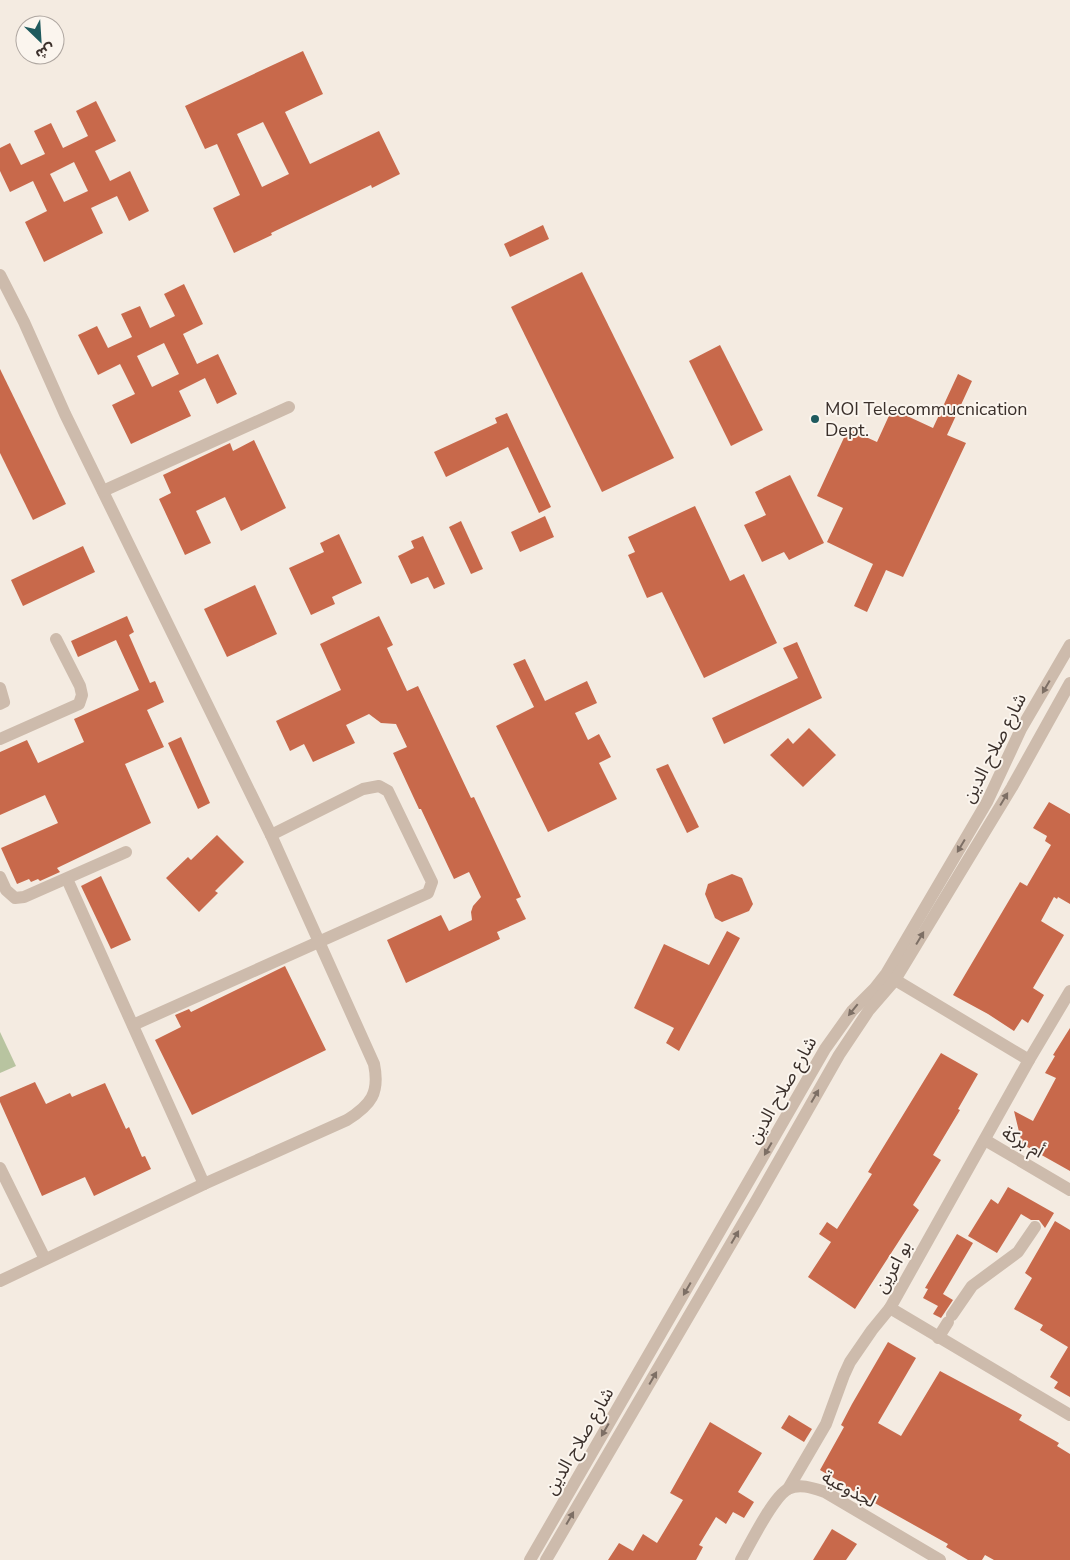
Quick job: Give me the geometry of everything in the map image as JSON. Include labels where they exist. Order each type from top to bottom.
[{"type":"street","points":[[0,275],[24,322],[65,414],[272,835],[374,1064],[377,1077],[371,1101],[361,1112],[0,1281]]},
{"type":"street","points":[[103,491],[289,407]]},
{"type":"street","points":[[0,739],[80,704],[82,695],[80,686],[56,639]]},
{"type":"street","name":"شارع صلاح الدين","points":[[530,1560],[825,1049],[852,1012],[875,988],[890,977],[987,802],[1021,729],[1070,645]]},
{"type":"street","name":"شارع صلاح الدين","points":[[546,1560],[839,1055],[1012,787],[1070,683]]},
{"type":"street","points":[[0,688],[4,702],[0,704]]},
{"type":"street","points":[[133,1025],[428,893],[432,882],[388,792],[378,786],[363,789],[272,835]]},
{"type":"street","points":[[0,877],[6,890],[15,898],[24,897],[126,852]]},
{"type":"street","points":[[67,879],[204,1184]]},
{"type":"street","points":[[890,977],[1029,1060]]},
{"type":"street","name":"بو اعرين","points":[[1070,991],[1029,1060],[890,1308],[1070,1415]]},
{"type":"street","name":"أم بركة","points":[[985,1140],[1070,1190]]},
{"type":"street","points":[[0,1168],[45,1259]]},
{"type":"street","points":[[938,1338],[972,1286],[1018,1252],[1035,1227]]},
{"type":"street","points":[[741,1560],[778,1496],[788,1489],[826,1424],[850,1362],[890,1308]]},
{"type":"street","name":"لجذوعية","points":[[788,1489],[808,1486],[825,1492],[940,1560]]},
{"type":"green space","points":[[0,1032],[16,1066],[0,1073]]},
{"type":"building","points":[[303,51],[323,94],[285,112],[310,164],[379,131],[400,174],[372,188],[371,185],[234,253],[213,208],[240,195],[217,144],[205,149],[185,106]],"holes":[[[263,122],[289,174],[262,187],[237,134]]]},
{"type":"building","points":[[96,101],[116,141],[95,151],[110,181],[130,171],[149,211],[129,221],[117,196],[91,208],[103,233],[44,262],[25,222],[47,211],[33,181],[10,192],[0,171],[0,148],[10,143],[21,165],[45,154],[34,131],[51,123],[63,148],[88,136],[76,111]],"holes":[[[74,162],[88,191],[64,202],[50,174]]]},
{"type":"building","points":[[543,225],[549,239],[510,257],[504,244]]},
{"type":"building","points":[[582,272],[674,458],[602,492],[511,307]]},
{"type":"building","points":[[184,284],[203,324],[183,334],[197,364],[218,354],[237,394],[217,404],[205,378],[179,391],[191,416],[131,444],[112,405],[135,394],[120,364],[98,375],[78,335],[97,326],[108,348],[132,337],[121,314],[140,306],[150,328],[175,316],[164,294]],"holes":[[[164,343],[179,374],[152,387],[137,356]]]},
{"type":"building","points":[[720,345],[763,430],[731,446],[689,361]]},
{"type":"building","points":[[0,369],[66,504],[33,520],[0,453]]},
{"type":"building","points":[[958,374],[972,381],[947,435],[966,443],[903,577],[886,570],[867,612],[854,606],[873,564],[827,542],[843,508],[817,496],[848,429],[877,442],[892,409],[933,428]]},
{"type":"building","points":[[507,413],[551,507],[539,513],[508,447],[446,477],[434,452],[497,423],[495,418]]},
{"type":"building","points":[[254,440],[286,508],[241,531],[225,497],[196,511],[211,543],[185,555],[159,499],[171,493],[163,475],[230,443],[233,451]]},
{"type":"building","points":[[790,475],[824,543],[789,560],[784,552],[762,562],[744,525],[766,515],[755,492]]},
{"type":"building","points":[[695,506],[730,581],[744,574],[777,643],[704,678],[662,592],[647,598],[628,555],[635,552],[628,537]]},
{"type":"building","points":[[545,516],[554,537],[520,552],[511,532]]},
{"type":"building","points":[[461,521],[483,569],[471,574],[449,527]]},
{"type":"building","points":[[339,534],[362,583],[332,597],[335,604],[311,615],[289,568],[324,552],[320,543]]},
{"type":"building","points":[[423,536],[445,584],[434,589],[428,577],[411,584],[398,556],[414,548],[411,541]]},
{"type":"building","points":[[83,546],[95,572],[23,606],[11,580]]},
{"type":"building","points":[[255,585],[277,634],[227,657],[204,609]]},
{"type":"building","points":[[127,616],[134,632],[129,635],[150,683],[155,681],[164,702],[147,710],[164,747],[125,764],[151,823],[57,868],[60,872],[40,881],[38,879],[31,882],[29,879],[17,884],[1,848],[58,823],[45,795],[0,815],[0,752],[27,740],[38,763],[84,742],[74,719],[139,690],[116,640],[78,657],[71,641]]},
{"type":"building","points":[[379,616],[393,645],[387,648],[407,691],[418,686],[471,798],[474,797],[521,897],[516,899],[526,919],[497,932],[500,939],[406,983],[387,940],[441,915],[449,931],[472,920],[471,912],[473,906],[481,897],[469,872],[454,879],[421,809],[419,809],[393,753],[407,747],[396,724],[381,723],[369,714],[346,725],[355,743],[313,762],[304,744],[290,751],[276,721],[341,690],[320,644]]},
{"type":"building","points":[[797,642],[822,698],[724,744],[712,718],[798,678],[783,648]]},
{"type":"building","points":[[525,659],[545,701],[587,681],[597,703],[575,713],[588,740],[599,734],[611,757],[599,763],[617,799],[548,832],[496,726],[534,707],[513,664]]},
{"type":"building","points":[[809,728],[836,755],[803,787],[770,755],[788,738],[793,744]]},
{"type":"building","points":[[181,737],[210,803],[198,809],[168,743]]},
{"type":"building","points":[[668,764],[699,827],[687,833],[656,769]]},
{"type":"building","points":[[1049,802],[1070,814],[1070,904],[1058,897],[1057,899],[1054,897],[1041,921],[1064,935],[1033,988],[1044,995],[1028,1023],[1022,1019],[1014,1031],[953,995],[1020,882],[1027,886],[1051,845],[1045,841],[1047,836],[1033,828]]},
{"type":"building","points":[[217,835],[244,862],[215,891],[218,893],[199,912],[166,878],[188,857],[191,860]]},
{"type":"building","points":[[732,874],[742,878],[753,904],[749,911],[722,922],[715,918],[705,894],[708,884]]},
{"type":"building","points":[[101,876],[131,940],[111,949],[81,886]]},
{"type":"building","points":[[727,931],[740,938],[679,1051],[666,1043],[674,1028],[634,1008],[664,944],[709,965]]},
{"type":"building","points":[[285,966],[326,1050],[192,1115],[155,1040],[181,1027],[175,1015],[189,1009],[191,1012]]},
{"type":"building","points":[[1070,1028],[1070,1171],[1022,1144],[1014,1111],[1033,1121],[1056,1078],[1045,1073],[1055,1056],[1053,1055]]},
{"type":"building","points":[[941,1053],[978,1074],[958,1109],[960,1110],[933,1155],[941,1160],[913,1205],[919,1210],[855,1309],[808,1277],[831,1242],[819,1234],[827,1222],[837,1229],[872,1174],[868,1172]]},
{"type":"building","points":[[35,1082],[46,1104],[70,1093],[72,1097],[105,1083],[126,1129],[129,1127],[142,1157],[145,1156],[151,1169],[94,1196],[85,1177],[42,1196],[0,1102],[0,1097]]},
{"type":"building","points":[[1008,1187],[1054,1213],[1045,1228],[1039,1220],[1031,1220],[1021,1214],[997,1253],[968,1236],[991,1199],[998,1204]]},
{"type":"building","points":[[1055,1221],[1070,1230],[1070,1397],[1054,1388],[1058,1382],[1050,1377],[1068,1347],[1040,1330],[1043,1325],[1014,1309],[1032,1278],[1025,1273]]},
{"type":"building","points":[[957,1234],[973,1243],[943,1294],[953,1300],[941,1318],[933,1314],[938,1306],[923,1298],[928,1289],[925,1288]]},
{"type":"building","points":[[888,1342],[916,1358],[878,1423],[901,1436],[940,1371],[1022,1415],[1019,1420],[1059,1443],[1057,1446],[1070,1454],[1070,1560],[994,1560],[985,1555],[982,1560],[968,1560],[946,1547],[948,1544],[846,1487],[846,1485],[820,1470],[844,1427],[841,1425],[852,1404]]},
{"type":"building","points":[[789,1415],[812,1429],[804,1442],[781,1428]]},
{"type":"building","points":[[710,1422],[762,1453],[738,1492],[754,1502],[744,1518],[733,1512],[726,1524],[716,1517],[699,1545],[703,1547],[696,1560],[608,1560],[619,1543],[633,1551],[643,1534],[657,1543],[683,1500],[670,1493]]},
{"type":"building","points":[[832,1529],[857,1544],[846,1560],[813,1560]]},
{"type":"place","name":"MOI Telecommucnication Dept.","points":[[815,419]]}]
